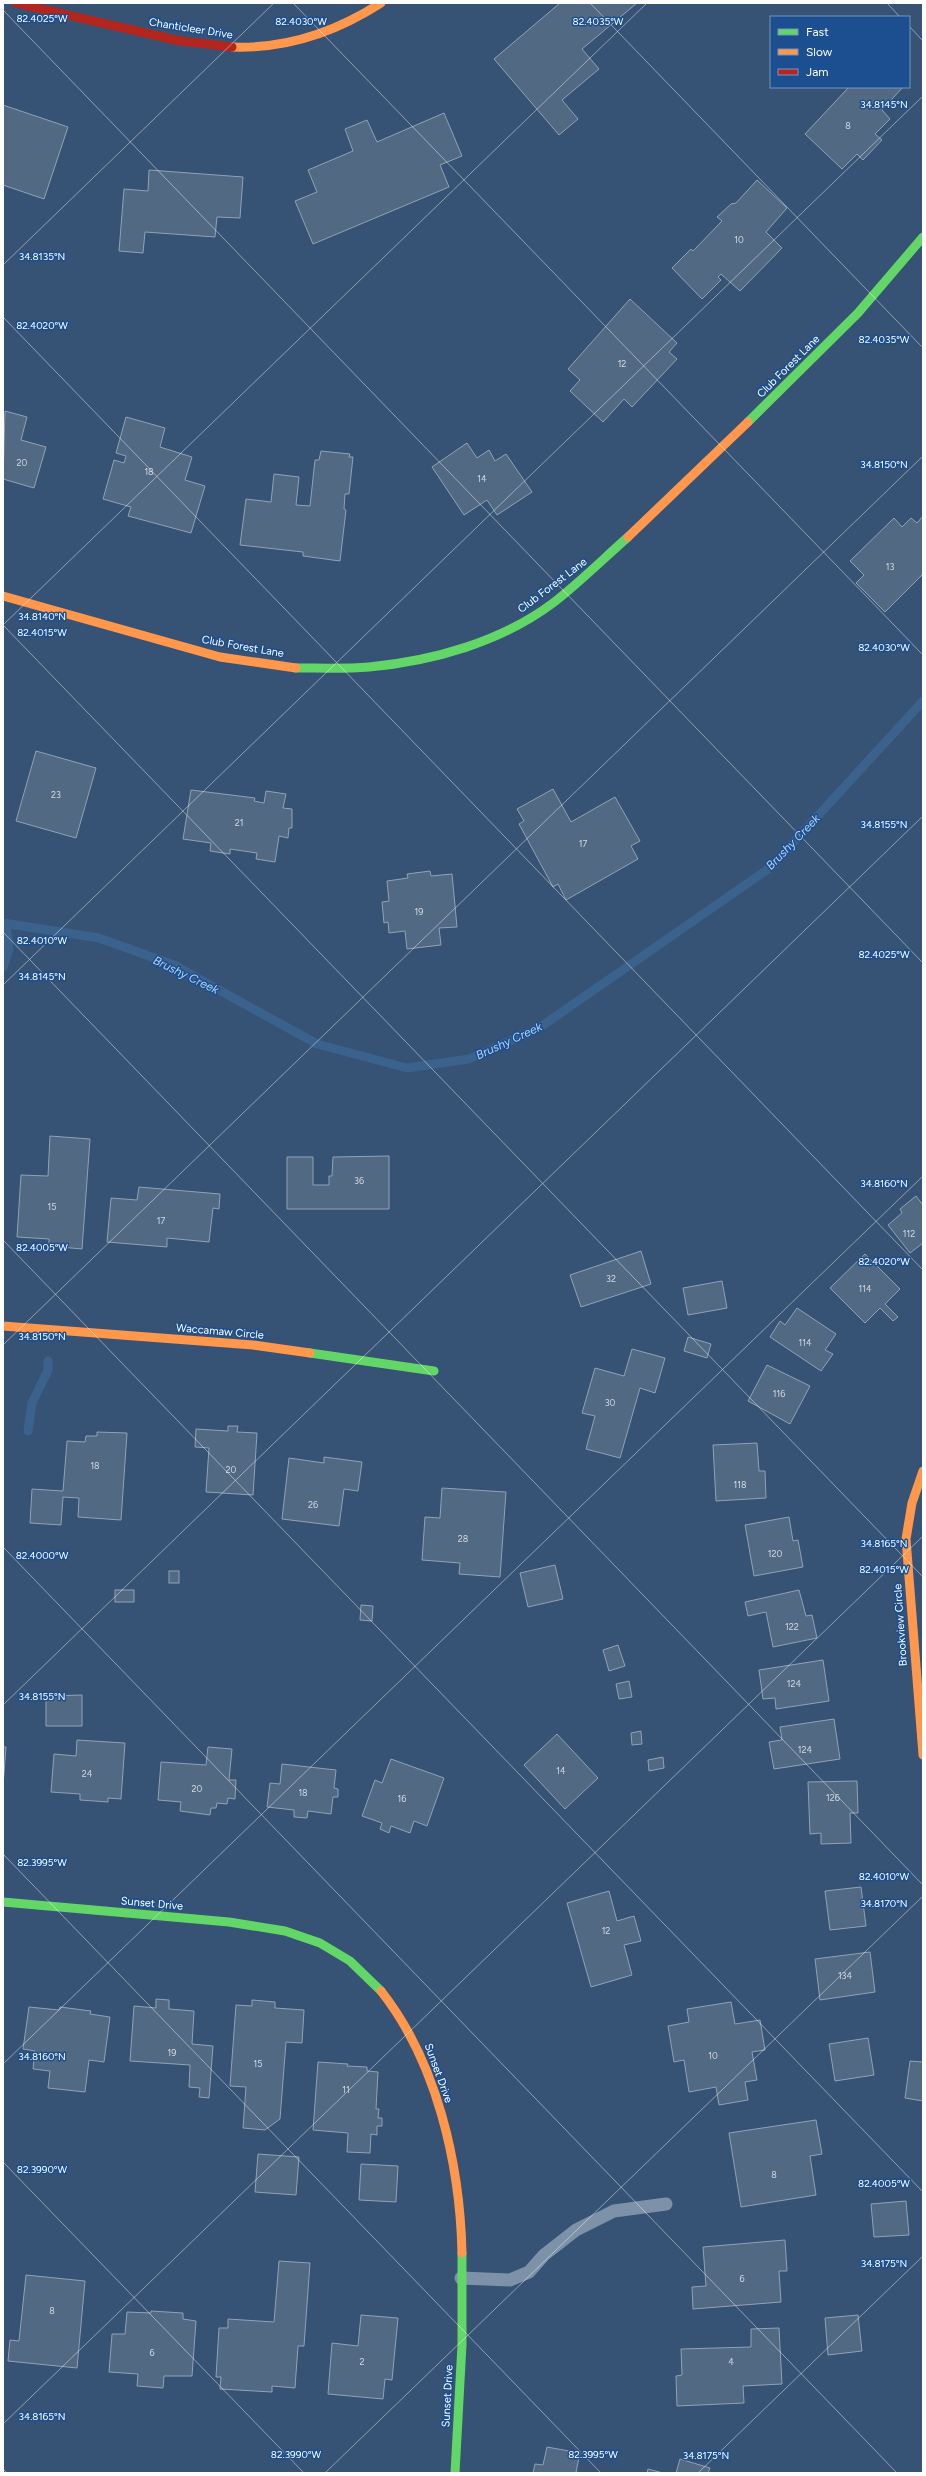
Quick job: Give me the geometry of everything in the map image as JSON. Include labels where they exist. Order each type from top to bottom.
[{"type":"street","name":"Chanticleer Drive","points":[[16,3],[162,37],[220,47],[246,47],[283,44],[314,36],[354,19],[381,3]]},
{"type":"street","name":"Club Forest Lane","points":[[3,596],[220,657],[296,668],[368,667],[416,661],[484,641],[522,622],[552,603],[595,567],[722,448],[858,313],[923,237]]},
{"type":"street","name":"Waccamaw Circle","points":[[3,1326],[253,1345],[434,1371]]},
{"type":"street","name":"Brookview Circle","points":[[923,1471],[912,1503],[906,1540],[923,1755]]},
{"type":"street","name":"Sunset Drive","points":[[3,1902],[241,1924],[281,1931],[319,1943],[351,1963],[378,1988],[405,2022],[423,2058],[446,2130],[460,2215],[462,2341],[455,2473]]},
{"type":"lane","points":[[461,2278],[510,2280],[528,2272],[544,2255],[576,2230],[614,2211],[666,2204]]},
{"type":"building","points":[[560,3],[637,3],[582,49],[599,69],[562,100],[578,119],[559,135],[494,59]]},
{"type":"building","points":[[848,88],[902,88],[882,110],[890,119],[875,134],[882,140],[863,160],[857,154],[842,169],[805,134]]},
{"type":"building","points":[[3,105],[68,127],[44,199],[3,185]]},
{"type":"building","points":[[444,113],[462,156],[440,165],[449,187],[313,244],[295,201],[317,192],[308,170],[353,151],[345,129],[367,120],[377,142]]},
{"type":"building","points":[[149,170],[243,177],[240,218],[217,217],[215,237],[145,232],[143,253],[119,251],[124,189],[148,191]]},
{"type":"building","points":[[757,180],[787,208],[766,232],[782,248],[740,291],[721,274],[718,277],[721,280],[702,299],[672,268],[691,249],[693,251],[722,221],[717,217],[731,204],[736,203]]},
{"type":"building","points":[[630,299],[677,343],[669,352],[677,359],[632,407],[624,399],[603,422],[570,391],[580,380],[568,369]]},
{"type":"building","points":[[5,411],[27,417],[21,440],[46,447],[34,488],[3,479]]},
{"type":"building","points":[[126,417],[165,428],[160,447],[192,457],[185,480],[205,486],[191,533],[128,516],[131,507],[103,499],[114,460],[124,463],[126,456],[116,453]]},
{"type":"building","points":[[467,443],[477,458],[489,450],[495,461],[506,454],[532,492],[497,515],[487,500],[464,515],[432,467]]},
{"type":"building","points":[[321,451],[350,454],[349,457],[353,457],[349,494],[345,494],[344,509],[346,510],[340,561],[303,556],[303,552],[240,545],[246,499],[271,502],[274,474],[299,477],[296,505],[310,506],[315,460],[319,460]]},
{"type":"building","points":[[923,516],[923,574],[885,612],[856,583],[864,575],[850,561],[894,518],[902,527],[911,518],[917,523]]},
{"type":"building","points":[[36,751],[96,768],[76,838],[16,821]]},
{"type":"building","points":[[553,789],[571,822],[615,797],[640,841],[631,846],[638,859],[566,900],[558,884],[553,887],[519,824],[524,821],[517,809]]},
{"type":"building","points":[[191,790],[255,798],[254,801],[264,803],[266,791],[286,794],[283,808],[292,809],[292,828],[289,828],[288,838],[279,836],[275,862],[256,859],[257,853],[230,849],[230,854],[210,851],[211,843],[183,839]]},
{"type":"building","points":[[430,871],[431,876],[452,874],[457,927],[439,928],[441,945],[407,949],[405,931],[389,933],[388,922],[384,923],[382,902],[389,901],[387,881],[408,878],[407,874]]},
{"type":"building","points":[[50,1136],[90,1139],[82,1249],[49,1246],[49,1239],[17,1237],[21,1175],[48,1176]]},
{"type":"building","points":[[389,1156],[389,1209],[287,1209],[287,1157],[313,1157],[313,1185],[329,1185],[329,1176],[332,1176],[333,1157]]},
{"type":"building","points":[[139,1187],[220,1194],[219,1209],[213,1208],[209,1242],[167,1238],[167,1247],[107,1242],[111,1198],[137,1200]]},
{"type":"building","points":[[916,1196],[923,1205],[923,1243],[910,1253],[888,1225],[902,1213],[900,1209]]},
{"type":"building","points":[[641,1251],[651,1284],[581,1307],[570,1275]]},
{"type":"building","points":[[865,1254],[900,1289],[885,1304],[898,1317],[893,1321],[880,1308],[865,1323],[830,1288]]},
{"type":"building","points":[[722,1281],[727,1308],[688,1315],[683,1288]]},
{"type":"building","points":[[797,1308],[836,1334],[825,1350],[833,1354],[821,1371],[770,1337],[780,1321],[785,1325]]},
{"type":"building","points":[[688,1337],[711,1344],[707,1358],[684,1351]]},
{"type":"building","points":[[632,1349],[665,1358],[655,1393],[640,1388],[620,1458],[586,1449],[595,1416],[582,1413],[595,1368],[624,1376]]},
{"type":"building","points":[[767,1365],[810,1386],[790,1424],[748,1401]]},
{"type":"building","points":[[228,1426],[238,1426],[237,1432],[257,1433],[253,1495],[206,1492],[209,1448],[195,1447],[196,1429],[228,1431]]},
{"type":"building","points":[[97,1432],[127,1433],[121,1520],[78,1517],[79,1498],[63,1497],[61,1525],[30,1523],[32,1489],[63,1491],[67,1441],[85,1442],[86,1436],[97,1436]]},
{"type":"building","points":[[757,1443],[759,1471],[765,1471],[766,1498],[716,1501],[713,1445]]},
{"type":"building","points":[[324,1457],[362,1462],[358,1491],[344,1489],[339,1526],[282,1519],[289,1458],[324,1463]]},
{"type":"building","points":[[442,1488],[506,1492],[500,1577],[459,1574],[460,1563],[422,1560],[425,1517],[440,1518]]},
{"type":"building","points":[[789,1517],[793,1541],[798,1540],[803,1567],[754,1576],[745,1525]]},
{"type":"building","points":[[555,1565],[563,1599],[528,1607],[520,1573]]},
{"type":"building","points":[[169,1571],[179,1571],[179,1583],[169,1583]]},
{"type":"building","points":[[115,1590],[134,1590],[134,1602],[115,1602]]},
{"type":"building","points":[[799,1590],[806,1616],[812,1615],[817,1638],[773,1647],[766,1612],[748,1616],[745,1602]]},
{"type":"building","points":[[361,1605],[373,1606],[372,1621],[360,1620]]},
{"type":"building","points":[[618,1645],[625,1666],[609,1671],[603,1650]]},
{"type":"building","points":[[823,1660],[829,1701],[776,1709],[775,1698],[763,1699],[759,1670]]},
{"type":"building","points":[[629,1681],[632,1697],[619,1699],[616,1684]]},
{"type":"building","points":[[82,1695],[82,1726],[46,1726],[46,1696]]},
{"type":"building","points":[[834,1719],[840,1759],[774,1769],[769,1742],[782,1740],[780,1727]]},
{"type":"building","points":[[641,1731],[642,1744],[632,1745],[631,1733]]},
{"type":"building","points":[[557,1734],[598,1778],[565,1809],[524,1765]]},
{"type":"building","points":[[77,1740],[125,1743],[121,1799],[108,1798],[108,1802],[80,1800],[80,1794],[51,1792],[54,1754],[76,1756]]},
{"type":"building","points":[[3,1747],[6,1747],[3,1786]]},
{"type":"building","points":[[208,1747],[232,1749],[229,1780],[236,1780],[235,1799],[228,1798],[227,1804],[217,1803],[216,1808],[211,1808],[210,1815],[180,1811],[181,1802],[158,1800],[161,1762],[206,1765]]},
{"type":"building","points":[[663,1757],[664,1768],[649,1771],[648,1760]]},
{"type":"building","points":[[391,1759],[444,1778],[427,1826],[414,1821],[410,1833],[391,1826],[389,1833],[380,1829],[382,1823],[362,1816],[375,1780],[382,1783]]},
{"type":"building","points":[[282,1764],[336,1770],[334,1788],[338,1789],[338,1797],[333,1797],[331,1814],[308,1811],[307,1818],[294,1817],[294,1810],[267,1807],[270,1783],[280,1784]]},
{"type":"building","points":[[857,1781],[858,1813],[850,1813],[851,1843],[821,1844],[821,1833],[810,1834],[808,1782]]},
{"type":"building","points":[[861,1887],[866,1926],[830,1930],[825,1891]]},
{"type":"building","points":[[609,1891],[617,1921],[634,1916],[641,1941],[624,1945],[632,1975],[591,1987],[567,1903]]},
{"type":"building","points":[[870,1952],[875,1992],[820,2000],[815,1959]]},
{"type":"building","points":[[156,1999],[169,2000],[169,2009],[194,2011],[192,2044],[213,2046],[209,2098],[199,2097],[200,2088],[189,2087],[190,2065],[130,2061],[134,2006],[156,2008]]},
{"type":"building","points":[[252,2000],[275,2002],[275,2008],[304,2010],[302,2043],[286,2042],[280,2119],[265,2130],[243,2128],[246,2087],[230,2086],[236,2005],[252,2006]]},
{"type":"building","points":[[731,2002],[735,2024],[760,2020],[765,2050],[752,2052],[757,2080],[745,2082],[748,2100],[719,2105],[716,2087],[689,2092],[684,2060],[674,2062],[668,2026],[689,2022],[687,2009]]},
{"type":"building","points":[[29,2007],[59,2010],[60,2007],[91,2011],[90,2014],[110,2017],[104,2062],[89,2060],[85,2092],[48,2088],[50,2071],[33,2069],[35,2051],[23,2049]]},
{"type":"building","points":[[868,2038],[874,2075],[835,2081],[829,2044]]},
{"type":"building","points":[[910,2061],[923,2062],[923,2101],[905,2098]]},
{"type":"building","points":[[318,2062],[367,2067],[367,2071],[378,2072],[376,2109],[379,2109],[378,2118],[382,2118],[382,2126],[377,2126],[377,2135],[371,2134],[370,2153],[347,2152],[348,2133],[313,2130]]},
{"type":"building","points":[[816,2120],[822,2154],[810,2156],[816,2195],[741,2207],[729,2133]]},
{"type":"building","points":[[258,2154],[299,2157],[296,2195],[255,2192]]},
{"type":"building","points":[[361,2164],[398,2166],[396,2202],[359,2200]]},
{"type":"building","points":[[906,2201],[909,2235],[874,2237],[871,2204]]},
{"type":"building","points":[[785,2240],[787,2271],[779,2271],[781,2302],[693,2309],[692,2287],[706,2286],[703,2247]]},
{"type":"building","points":[[279,2261],[310,2263],[304,2346],[298,2346],[295,2388],[272,2386],[272,2392],[220,2389],[221,2377],[216,2377],[219,2328],[228,2328],[228,2319],[274,2322]]},
{"type":"building","points":[[26,2275],[85,2281],[77,2368],[8,2361],[10,2340],[19,2341]]},
{"type":"building","points":[[151,2311],[183,2313],[183,2319],[196,2321],[192,2376],[164,2376],[163,2388],[137,2386],[138,2374],[109,2372],[112,2334],[125,2334],[127,2312],[151,2313]]},
{"type":"building","points":[[361,2315],[398,2318],[392,2380],[385,2379],[383,2399],[328,2394],[332,2343],[358,2346]]},
{"type":"building","points":[[858,2315],[862,2351],[828,2355],[825,2318]]},
{"type":"building","points":[[779,2328],[782,2384],[743,2386],[744,2403],[677,2406],[676,2376],[682,2375],[681,2349],[751,2347],[751,2329]]},
{"type":"building","points":[[547,2447],[580,2453],[576,2472],[582,2473],[533,2473],[535,2464],[543,2465]]},
{"type":"building","points":[[680,2459],[710,2468],[708,2473],[676,2473]]},
{"type":"building","points":[[648,2469],[663,2473],[647,2473]]},
{"type":"waterway","name":"Brushy Creek","points":[[3,923],[99,938],[174,965],[317,1044],[407,1068],[469,1059],[539,1028],[771,867],[923,701]]},
{"type":"waterway","points":[[3,967],[9,949],[6,924]]},
{"type":"waterway","points":[[28,1431],[32,1403],[48,1370],[48,1361]]},
{"type":"traffic: fast","points":[[748,422],[858,313],[923,237]]},
{"type":"traffic: fast","points":[[296,668],[351,668],[393,664],[442,654],[489,639],[533,617],[553,603],[628,537]]},
{"type":"traffic: fast","points":[[310,1353],[434,1371]]},
{"type":"traffic: fast","points":[[3,1902],[229,1922],[285,1931],[320,1943],[350,1961],[381,1991]]},
{"type":"traffic: fast","points":[[455,2473],[462,2345],[462,2253]]},
{"type":"traffic: slow","points":[[232,47],[272,45],[310,37],[346,22],[381,3]]},
{"type":"traffic: slow","points":[[628,537],[748,422]]},
{"type":"traffic: slow","points":[[3,596],[220,657],[296,668]]},
{"type":"traffic: slow","points":[[3,1326],[253,1345],[310,1353]]},
{"type":"traffic: slow","points":[[923,1471],[912,1503],[906,1539],[923,1755]]},
{"type":"traffic: slow","points":[[381,1991],[400,2019],[417,2049],[431,2082],[442,2115],[456,2184],[462,2253]]},
{"type":"traffic: jam","points":[[16,3],[180,41],[232,47]]}]
